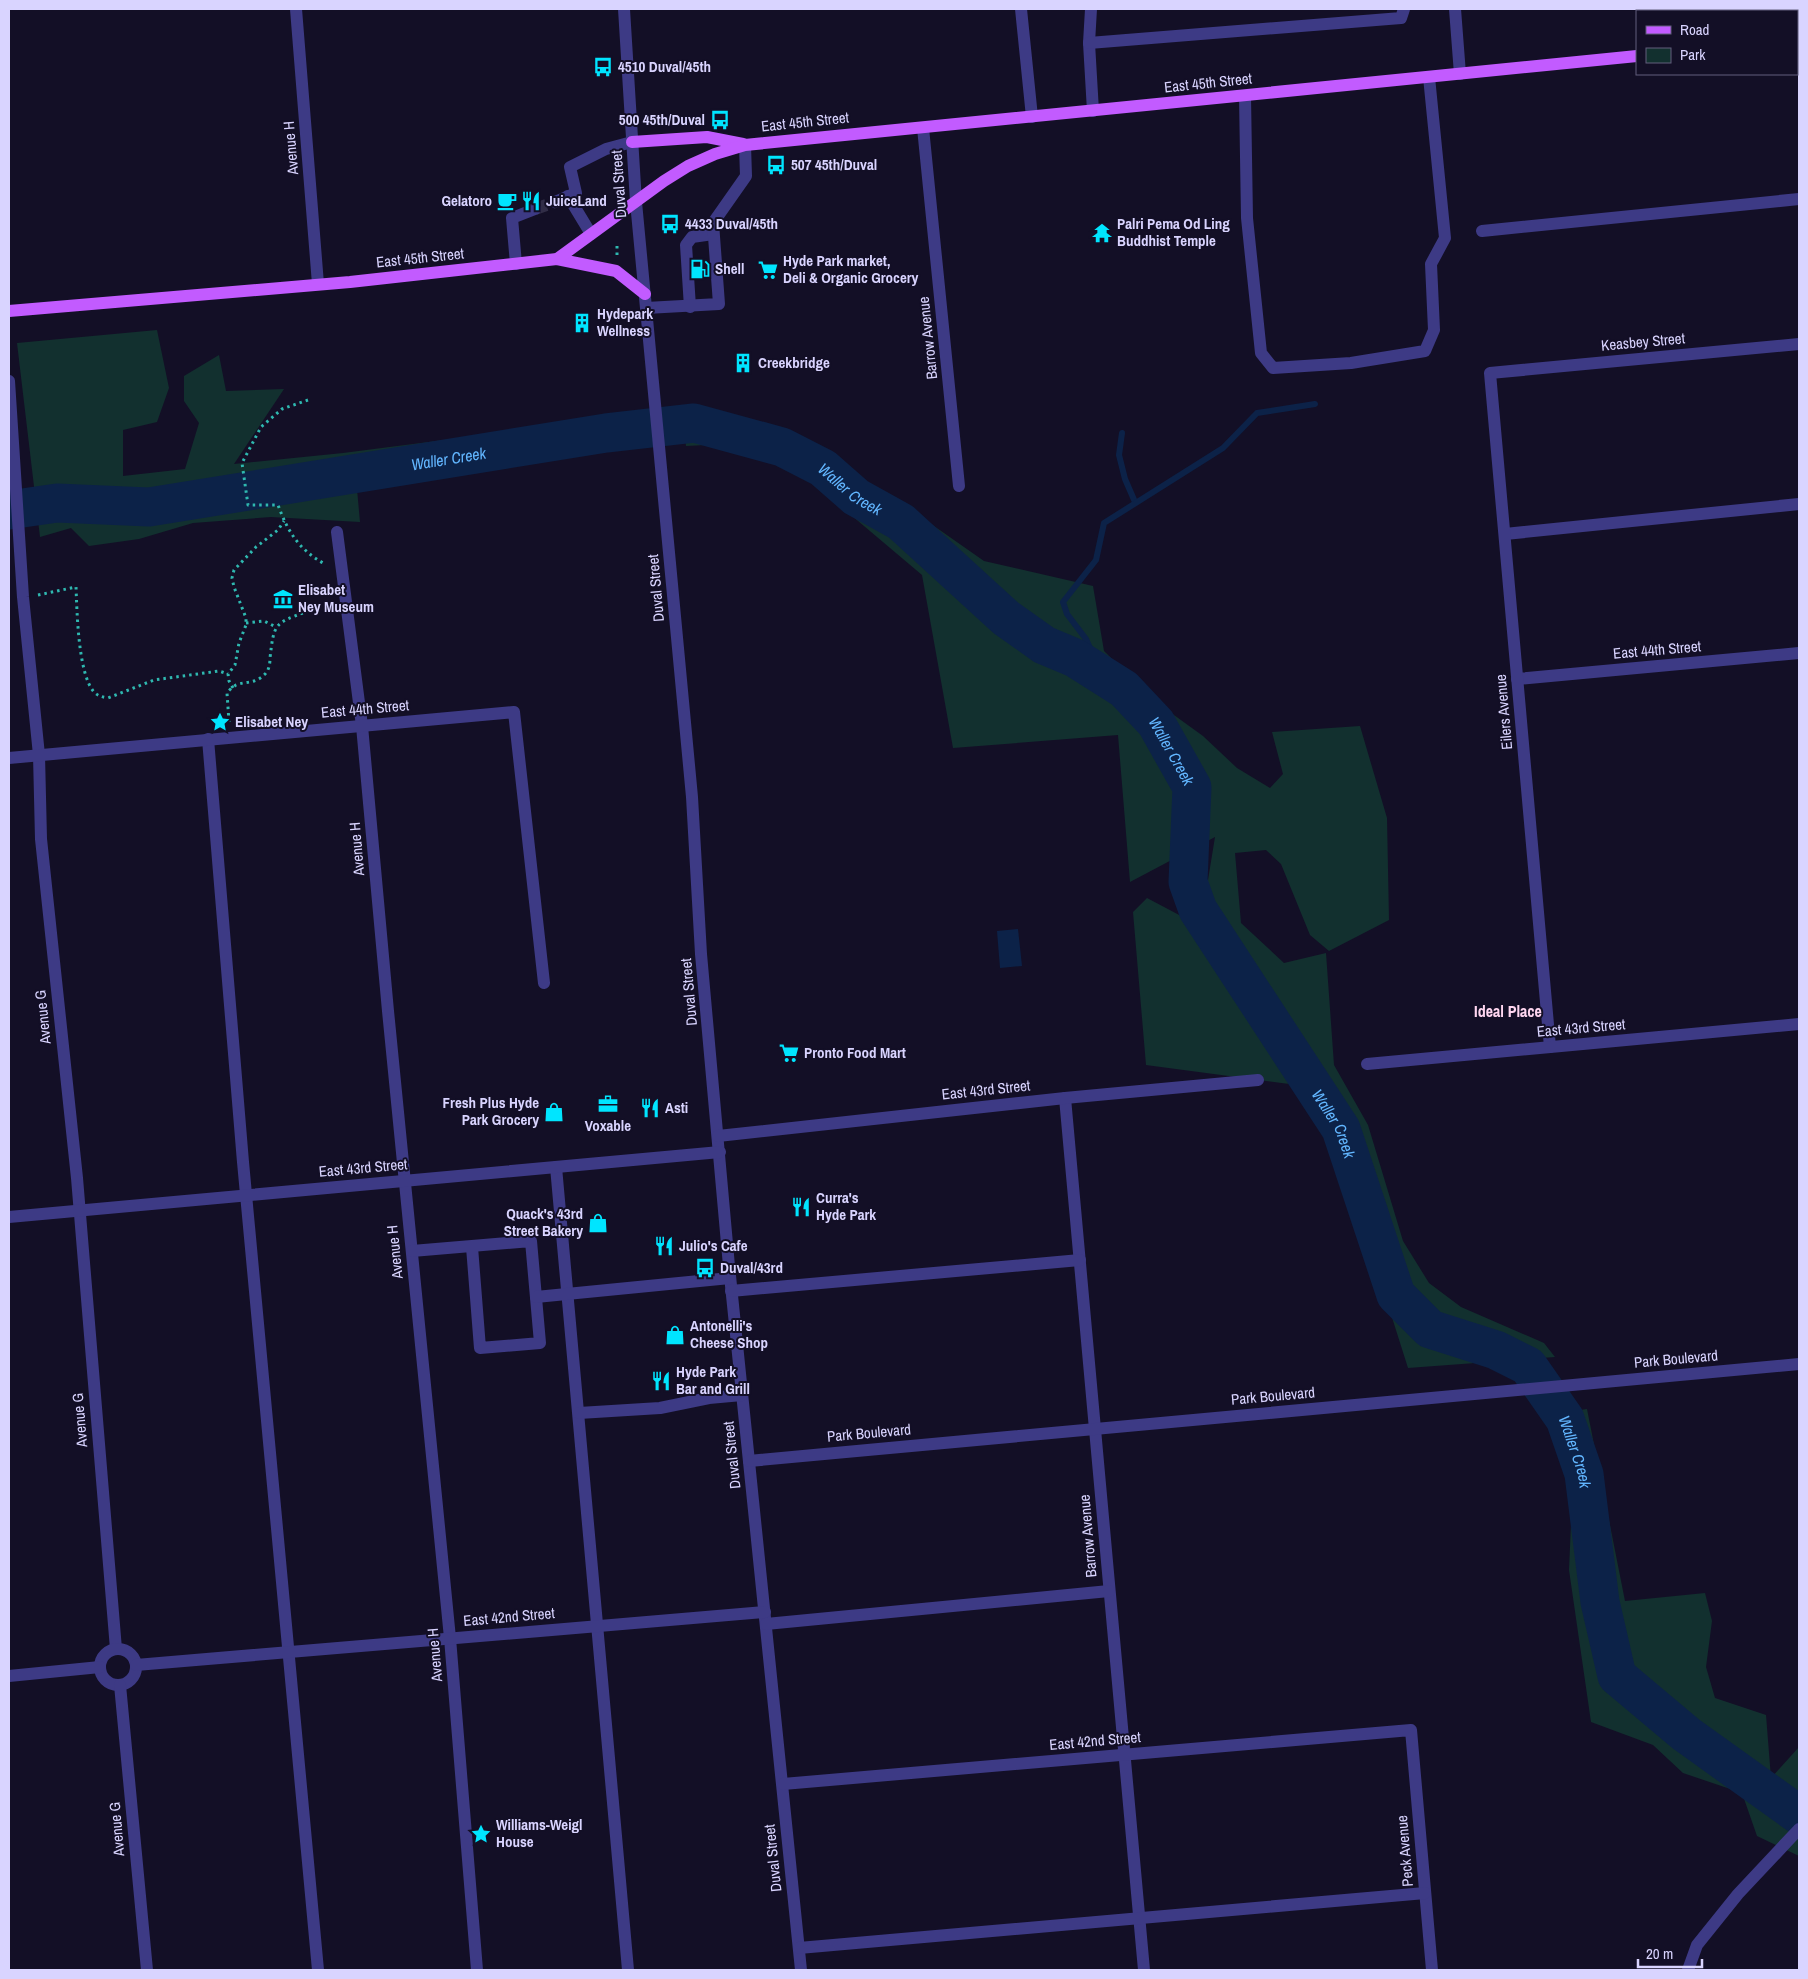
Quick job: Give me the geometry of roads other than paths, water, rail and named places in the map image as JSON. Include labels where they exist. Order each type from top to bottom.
[{"type":"main road","name":"East 45th Street","points":[[9,311],[318,284],[557,260],[688,166],[715,154],[745,145],[1636,56]]},
{"type":"main road","points":[[632,142],[707,137],[745,145]]},
{"type":"main road","points":[[557,260],[616,271],[645,294]]},
{"type":"street","name":"Avenue H","points":[[296,9],[318,284]]},
{"type":"street","name":"Duval Street","points":[[624,9],[636,202],[692,797],[701,954],[731,1291],[801,1970]]},
{"type":"street","points":[[1022,9],[1032,117]]},
{"type":"street","points":[[1091,9],[1089,43],[1093,111]]},
{"type":"street","points":[[1089,43],[1401,18],[1404,9]]},
{"type":"street","points":[[1454,9],[1460,74]]},
{"type":"street","points":[[1245,96],[1247,218],[1260,353],[1273,368],[1351,363],[1425,351],[1434,330],[1431,264],[1445,238],[1429,77]]},
{"type":"street","name":"Barrow Avenue","points":[[923,128],[959,486]]},
{"type":"street","points":[[554,202],[576,193],[570,167],[606,149],[632,142]]},
{"type":"street","points":[[646,308],[719,304],[713,223],[746,176],[745,145]]},
{"type":"street","points":[[568,196],[591,234]]},
{"type":"street","points":[[1482,231],[1799,200]]},
{"type":"street","points":[[516,264],[512,218],[536,209]]},
{"type":"street","points":[[690,307],[686,245],[692,236],[713,234]]},
{"type":"street","name":"Keasbey Street","points":[[1490,373],[1799,344]]},
{"type":"street","name":"Eilers Avenue","points":[[1490,373],[1550,1047]]},
{"type":"street","name":"Avenue G","points":[[9,381],[23,597],[39,754],[41,839],[79,1210],[116,1649]]},
{"type":"street","points":[[1505,534],[1799,504]]},
{"type":"street","name":"Avenue H","points":[[337,532],[362,726],[450,1638],[476,1970]]},
{"type":"street","name":"East 44th Street","points":[[1517,679],[1799,653]]},
{"type":"street","name":"East 44th Street","points":[[9,758],[514,712],[544,983]]},
{"type":"street","points":[[208,740],[247,1195],[318,1970]]},
{"type":"street","name":"East 43rd Street","points":[[1367,1064],[1799,1024]]},
{"type":"street","name":"East 43rd Street","points":[[718,1136],[1065,1098],[1258,1080]]},
{"type":"street","name":"Barrow Avenue","points":[[1065,1098],[1144,1970]]},
{"type":"street","name":"East 43rd Street","points":[[9,1216],[720,1152]]},
{"type":"street","points":[[556,1167],[628,1970]]},
{"type":"street","points":[[412,1251],[532,1241],[540,1343],[480,1348],[472,1247]]},
{"type":"street","points":[[731,1291],[1080,1260]]},
{"type":"street","points":[[536,1297],[730,1278]]},
{"type":"street","name":"Park Boulevard","points":[[749,1461],[1799,1364]]},
{"type":"street","points":[[578,1413],[660,1408],[709,1398],[742,1395]]},
{"type":"street","name":"East 42nd Street","points":[[136,1665],[598,1626],[765,1618],[1110,1591]]},
{"type":"street","points":[[116,1649],[130,1654],[136,1665],[133,1677],[120,1685],[112,1685],[107,1682],[100,1673],[104,1656],[116,1649]]},
{"type":"street","points":[[9,1676],[100,1667]]},
{"type":"street","name":"Avenue G","points":[[120,1685],[147,1970]]},
{"type":"street","name":"East 42nd Street","points":[[782,1784],[1411,1730]]},
{"type":"street","name":"Peck Avenue","points":[[1411,1730],[1432,1970]]},
{"type":"street","points":[[1688,1970],[1697,1945],[1738,1894],[1797,1832]]},
{"type":"street","points":[[798,1948],[1425,1893]]},
{"type":"water","points":[[1018,929],[1022,966],[1000,968],[997,931]]},
{"type":"waterway","points":[[1102,676],[1086,639],[1067,614],[1063,602],[1096,560],[1104,523],[1223,448],[1257,413],[1315,404]]},
{"type":"waterway","name":"Waller Creek","points":[[9,510],[57,503],[149,507],[606,433],[694,423],[782,447],[823,468],[856,497],[901,522],[1006,618],[1044,645],[1075,658],[1124,689],[1156,723],[1192,787],[1188,882],[1198,910],[1341,1129],[1396,1295],[1430,1329],[1496,1350],[1528,1366],[1565,1419],[1584,1474],[1600,1602],[1617,1676],[1686,1734],[1799,1815]]},
{"type":"waterway","points":[[1122,433],[1119,455],[1125,479],[1135,502]]},
{"type":"tunnel","points":[[535,209],[555,202]]},
{"type":"place","name":"4510 Duval/45th","points":[[603,67]]},
{"type":"place","name":"500 45th/Duval","points":[[720,120]]},
{"type":"place","name":"507 45th/Duval","points":[[776,165]]},
{"type":"place","name":"Gelatoro","points":[[507,201]]},
{"type":"place","name":"JuiceLand","points":[[531,201]]},
{"type":"place","name":"4433 Duval/45th","points":[[670,224]]},
{"type":"place","name":"Palri Pema Od Ling Buddhist Temple","points":[[1102,233]]},
{"type":"place","name":"Shell","points":[[700,269]]},
{"type":"place","name":"Hyde Park market, Deli & Organic Grocery","points":[[768,270]]},
{"type":"place","name":"Hydepark Wellness","points":[[582,323]]},
{"type":"place","name":"Creekbridge","points":[[743,363]]},
{"type":"place","name":"Elisabet Ney Museum","points":[[283,599]]},
{"type":"place","name":"Elisabet Ney","points":[[220,722]]},
{"type":"place","name":"Pronto Food Mart","points":[[789,1053]]},
{"type":"place","name":"Voxable","points":[[608,1104]]},
{"type":"place","name":"Asti","points":[[650,1108]]},
{"type":"place","name":"Fresh Plus Hyde Park Grocery","points":[[554,1112]]},
{"type":"place","name":"Curra's Hyde Park","points":[[801,1207]]},
{"type":"place","name":"Quack's 43rd Street Bakery","points":[[598,1223]]},
{"type":"place","name":"Julio's Cafe","points":[[664,1246]]},
{"type":"place","name":"Duval/43rd","points":[[705,1268]]},
{"type":"place","name":"Antonelli's Cheese Shop","points":[[675,1335]]},
{"type":"place","name":"Hyde Park Bar and Grill","points":[[661,1381]]},
{"type":"place","name":"Williams-Weigl House","points":[[481,1834]]},
{"type":"district","name":"Ideal Place","points":[[1508,1011]]}]
